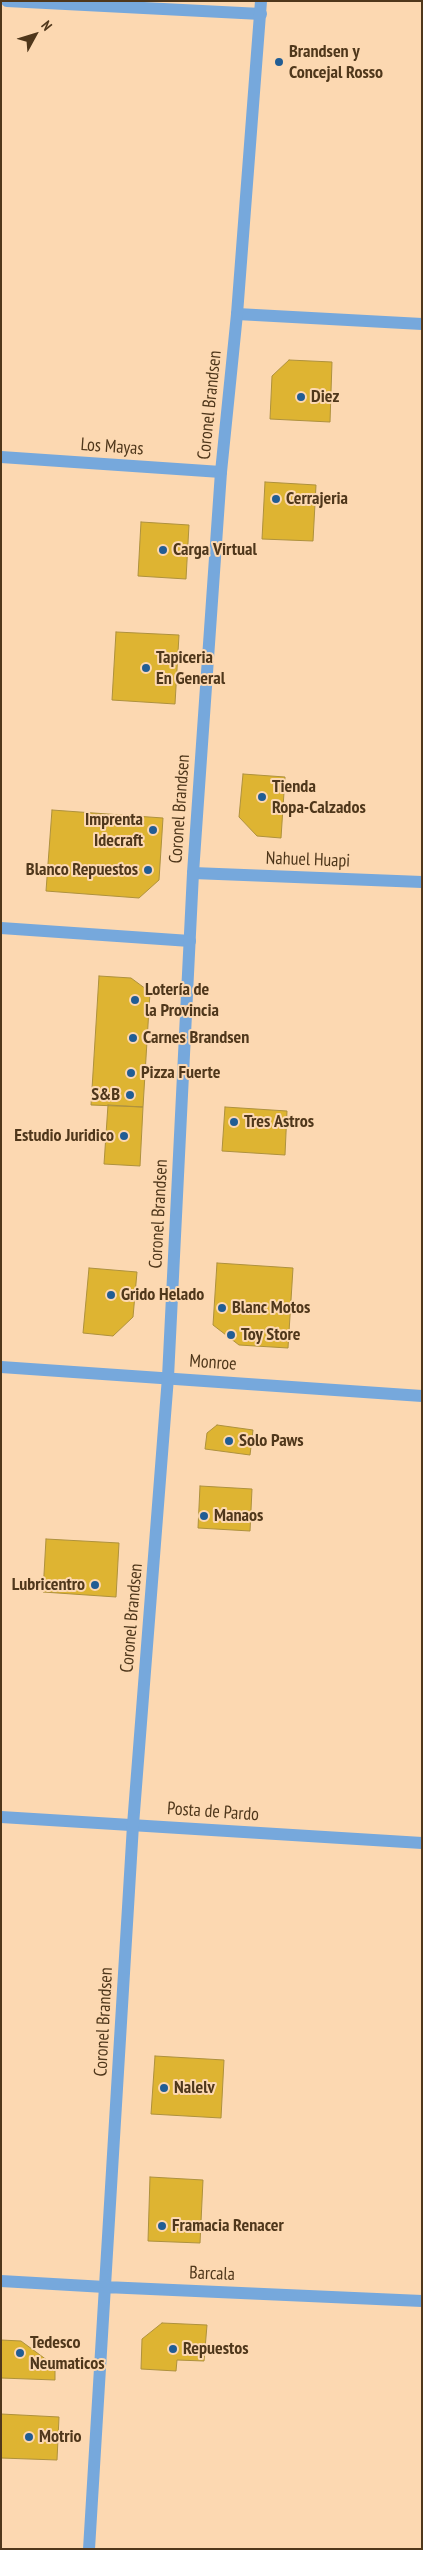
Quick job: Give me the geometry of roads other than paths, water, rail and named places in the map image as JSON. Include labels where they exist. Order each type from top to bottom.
[{"type":"street","points":[[7,1],[261,8]]},
{"type":"street","name":"Coronel Brandsen","points":[[89,2549],[133,1825],[168,1377],[193,873],[221,472],[237,314],[261,8]]},
{"type":"street","points":[[237,314],[422,324]]},
{"type":"street","name":"Los Mayas","points":[[1,457],[221,472]]},
{"type":"street","name":"Nahuel Huapi","points":[[193,873],[422,882]]},
{"type":"street","points":[[1,928],[190,941]]},
{"type":"street","name":"Monroe","points":[[1,1366],[422,1396]]},
{"type":"street","name":"Posta de Pardo","points":[[1,1817],[422,1843]]},
{"type":"street","name":"Barcala","points":[[1,2282],[422,2301]]},
{"type":"place","name":"Brandsen y Concejal Rosso","points":[[279,62]]},
{"type":"place","name":"Diez","points":[[301,397]]},
{"type":"place","name":"Cerrajeria","points":[[276,499]]},
{"type":"place","name":"Carga Virtual","points":[[163,550]]},
{"type":"place","name":"Tapiceria En General","points":[[146,668]]},
{"type":"place","name":"Tienda Ropa-Calzados","points":[[262,797]]},
{"type":"place","name":"Imprenta Idecraft","points":[[153,830]]},
{"type":"place","name":"Blanco Repuestos","points":[[148,870]]},
{"type":"place","name":"Lotería de la Provincia","points":[[135,1000]]},
{"type":"place","name":"Carnes Brandsen","points":[[133,1038]]},
{"type":"place","name":"Pizza Fuerte","points":[[131,1073]]},
{"type":"place","name":"S&B","points":[[130,1095]]},
{"type":"place","name":"Tres Astros","points":[[234,1122]]},
{"type":"place","name":"Estudio Juridico","points":[[124,1136]]},
{"type":"place","name":"Grido Helado","points":[[111,1295]]},
{"type":"place","name":"Blanc Motos","points":[[222,1308]]},
{"type":"place","name":"Toy Store","points":[[231,1335]]},
{"type":"place","name":"Solo Paws","points":[[229,1441]]},
{"type":"place","name":"Manaos","points":[[204,1516]]},
{"type":"place","name":"Lubricentro","points":[[95,1585]]},
{"type":"place","name":"Nalelv","points":[[164,2088]]},
{"type":"place","name":"Framacia Renacer","points":[[162,2226]]},
{"type":"place","name":"Repuestos","points":[[173,2349]]},
{"type":"place","name":"Tedesco Neumaticos","points":[[20,2353]]},
{"type":"place","name":"Motrio","points":[[29,2437]]}]
